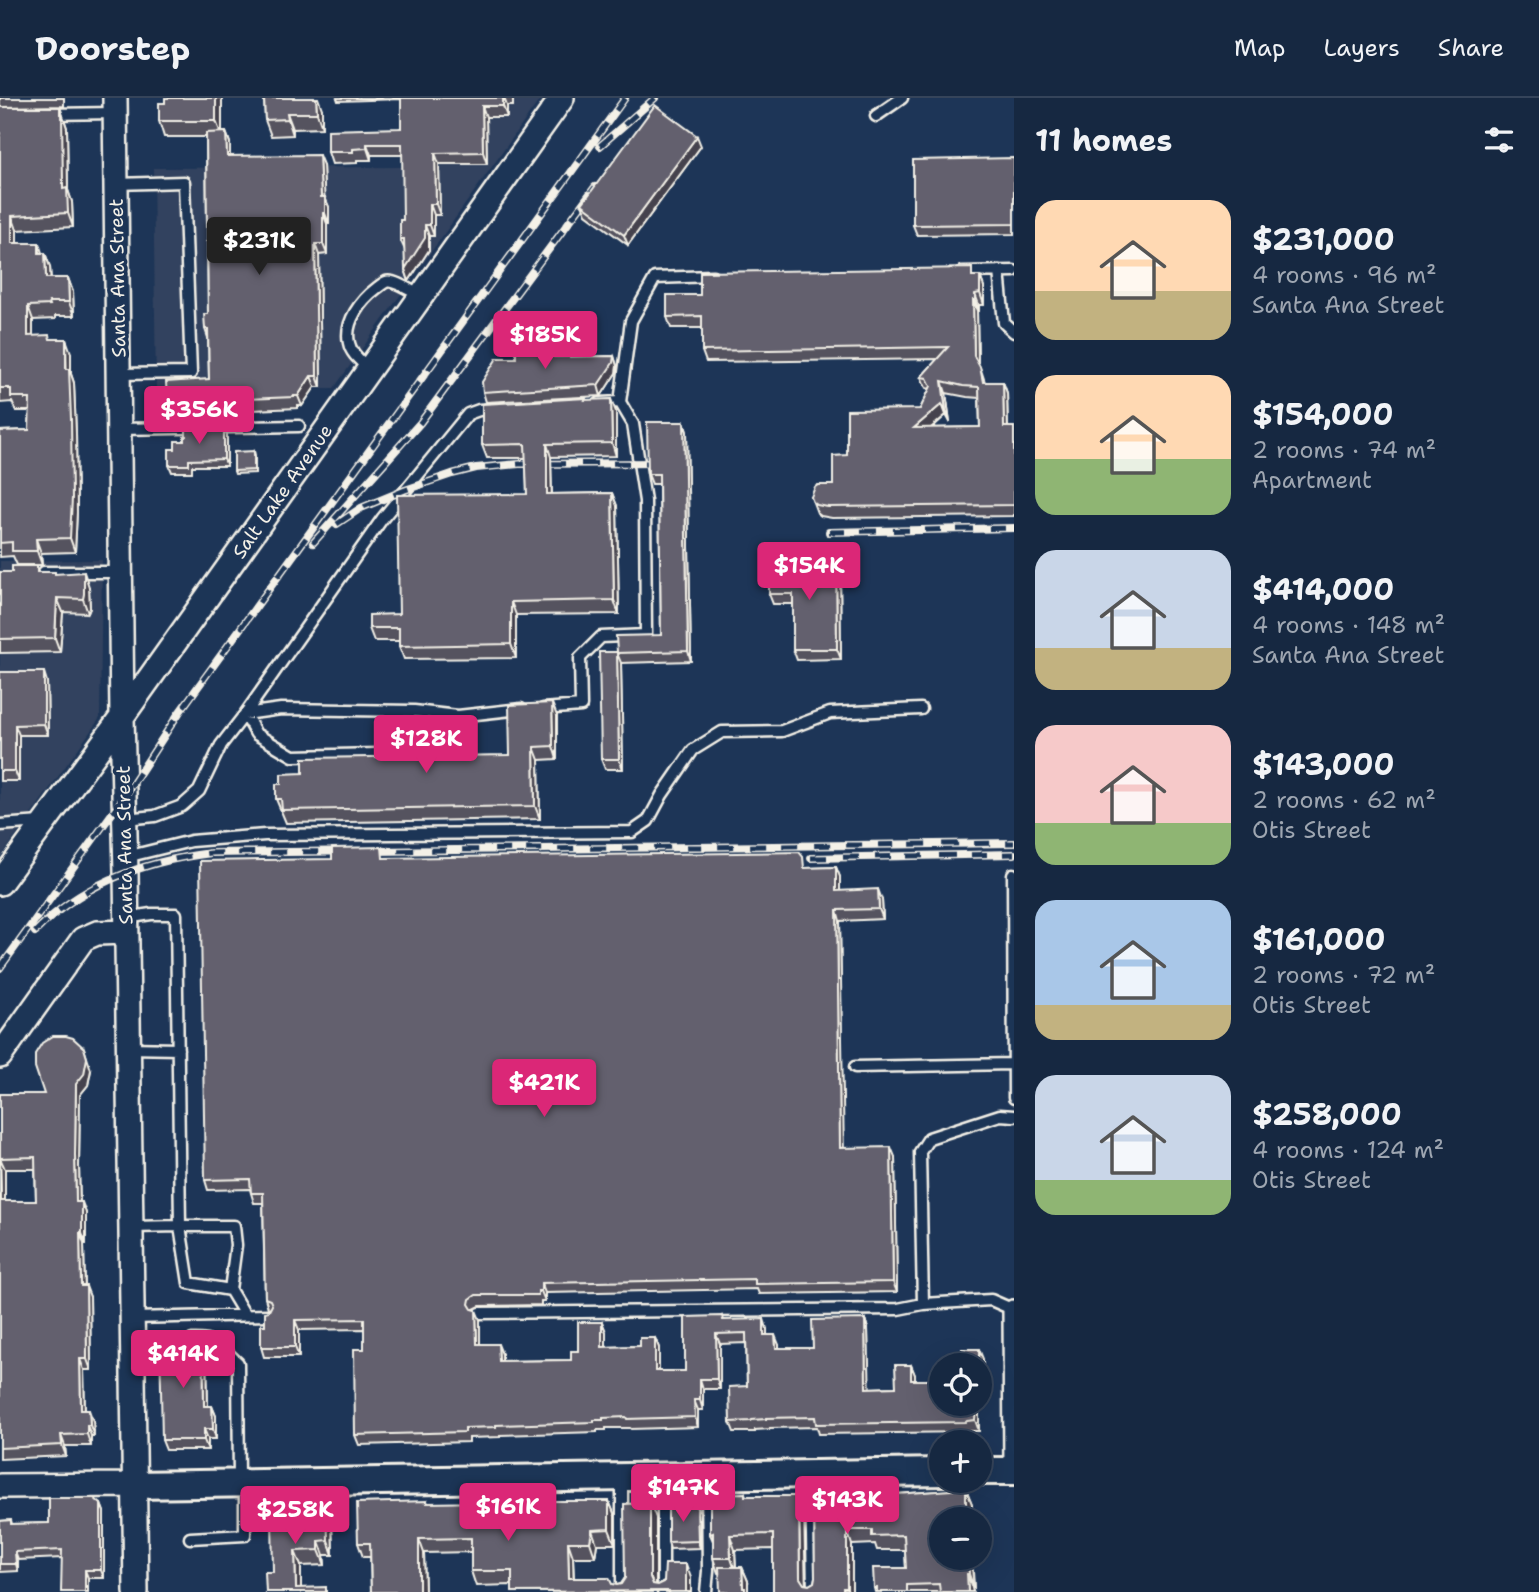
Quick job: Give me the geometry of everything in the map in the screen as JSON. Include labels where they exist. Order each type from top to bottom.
[{"type":"main road","points":[[992,1471],[1014,1471]]},
{"type":"main road","points":[[133,1485],[929,1472]]},
{"type":"street","name":"Salt Lake Avenue","points":[[0,883],[122,717],[562,98]]},
{"type":"street","name":"Santa Ana Street","points":[[115,106],[135,1592]]},
{"type":"street","points":[[0,1056],[83,939],[126,925]]},
{"type":"street","points":[[1014,1307],[1014,1486]]},
{"type":"street","points":[[0,1486],[133,1485]]},
{"type":"lane","points":[[876,116],[902,98]]},
{"type":"lane","points":[[45,114],[115,106]]},
{"type":"lane","points":[[116,184],[184,182],[191,373],[118,374]]},
{"type":"lane","points":[[999,271],[1004,323],[1014,332]]},
{"type":"lane","points":[[945,272],[1014,271]]},
{"type":"lane","points":[[538,709],[582,706],[580,658],[601,637],[646,635],[645,501],[633,424],[620,402],[631,321],[654,278],[718,275]]},
{"type":"lane","points":[[369,369],[354,354],[349,345],[347,330],[368,296],[386,281],[395,282],[421,296]]},
{"type":"lane","points":[[594,404],[620,402]]},
{"type":"lane","points":[[124,819],[155,816],[182,806],[199,791],[221,745],[382,519],[468,414],[479,410],[504,409]]},
{"type":"lane","points":[[119,429],[299,426]]},
{"type":"lane","points":[[40,572],[120,572]]},
{"type":"lane","points":[[245,714],[281,709],[414,711],[457,716],[526,709]]},
{"type":"lane","points":[[125,857],[191,841],[265,835],[632,832],[648,821],[692,750],[722,732],[782,731],[830,713],[921,709]]},
{"type":"lane","points":[[245,714],[256,734],[293,756],[460,752],[457,716]]},
{"type":"lane","points":[[0,825],[44,822]]},
{"type":"lane","points":[[1013,874],[1014,1098]]},
{"type":"lane","points":[[126,925],[151,914],[176,914],[180,1226],[188,1283],[230,1290]]},
{"type":"lane","points":[[128,1048],[178,1049]]},
{"type":"lane","points":[[855,1068],[1013,1064]]},
{"type":"lane","points":[[923,1304],[920,1152],[929,1138],[1000,1115],[1014,1115]]},
{"type":"lane","points":[[130,1227],[233,1226],[236,1245],[230,1290],[245,1315]]},
{"type":"lane","points":[[480,1313],[898,1310],[923,1304],[991,1300],[1014,1307]]},
{"type":"lane","points":[[131,1318],[268,1315]]},
{"type":"lane","points":[[132,1343],[204,1340],[216,1343],[238,1363],[245,1535],[190,1538]]},
{"type":"lane","points":[[811,1474],[813,1592]]},
{"type":"lane","points":[[706,1592],[707,1475]]},
{"type":"lane","points":[[663,1476],[663,1592]]},
{"type":"lane","points":[[622,1477],[622,1592]]},
{"type":"shaded area","points":[[405,98],[541,98],[334,388],[156,390],[153,168],[406,167]]},
{"type":"shaded area","points":[[102,560],[100,718],[0,858],[0,561]]},
{"type":"building","points":[[165,98],[216,98],[216,121],[159,121],[159,103],[165,103]]},
{"type":"building","points":[[264,98],[316,98],[317,113],[287,113],[288,119],[265,120]]},
{"type":"building","points":[[401,98],[503,98],[503,106],[482,106],[483,152],[435,153],[436,204],[430,204],[430,225],[425,225],[425,238],[405,269],[404,239],[400,239],[400,220],[403,220],[402,144],[367,144],[367,148],[353,149],[353,152],[328,152],[328,130],[401,128]]},
{"type":"building","points":[[655,105],[697,136],[624,235],[582,204]]},
{"type":"building","points":[[0,107],[60,107],[62,114],[63,189],[67,188],[68,213],[12,216],[12,243],[39,243],[39,253],[45,253],[46,278],[68,278],[69,302],[28,306],[28,336],[49,335],[50,339],[66,339],[71,419],[70,538],[36,539],[37,551],[12,551],[12,542],[0,543],[0,431],[29,430],[30,399],[11,397],[11,389],[0,388]]},
{"type":"building","points":[[226,132],[227,156],[319,155],[321,197],[325,197],[325,213],[323,244],[315,244],[317,376],[311,376],[298,396],[223,400],[223,409],[184,410],[184,401],[167,400],[166,382],[209,379],[208,329],[205,329],[204,314],[208,314],[206,133]]},
{"type":"building","points":[[1014,158],[1014,224],[913,225],[913,160]]},
{"type":"building","points":[[972,268],[972,276],[980,276],[980,293],[975,294],[973,300],[974,356],[983,382],[1003,382],[1004,427],[1014,427],[1014,505],[817,505],[811,497],[815,487],[833,485],[833,456],[847,455],[847,410],[920,409],[931,386],[927,378],[921,377],[948,347],[702,351],[702,316],[667,317],[667,295],[700,295],[700,272]],"holes":[[[942,381],[979,387],[980,427],[914,428],[942,404],[946,411]]]},
{"type":"building","points":[[537,345],[554,345],[554,357],[614,356],[613,363],[598,385],[483,392],[482,382],[497,358],[516,358],[516,351],[537,351]]},
{"type":"building","points":[[586,398],[585,400],[611,399],[612,443],[547,444],[547,494],[612,493],[614,600],[511,602],[511,644],[399,646],[399,628],[369,628],[369,615],[399,614],[397,495],[527,494],[525,444],[482,445],[482,404]]},
{"type":"building","points":[[647,422],[684,422],[688,651],[617,653],[619,759],[601,759],[599,652],[617,652],[616,636],[661,635],[659,474],[648,474]]},
{"type":"building","points":[[186,428],[224,428],[224,459],[189,460],[189,465],[169,465],[169,449],[175,449],[175,441],[184,441]]},
{"type":"building","points":[[254,451],[254,470],[234,471],[234,452]]},
{"type":"building","points":[[836,562],[837,649],[793,649],[793,594],[769,594],[769,564]]},
{"type":"building","points":[[12,566],[37,566],[37,572],[55,574],[84,572],[83,599],[57,598],[55,638],[0,639],[0,572],[12,572]]},
{"type":"building","points":[[0,672],[44,672],[44,724],[15,725],[15,771],[0,771]]},
{"type":"building","points":[[552,703],[553,746],[534,747],[535,806],[282,810],[281,799],[276,799],[276,784],[281,784],[281,774],[303,773],[303,758],[510,755],[509,705]]},
{"type":"building","points":[[382,847],[383,858],[799,852],[803,857],[804,868],[836,867],[836,891],[878,889],[879,909],[837,910],[840,1148],[891,1147],[893,1282],[755,1284],[755,1279],[541,1283],[538,1295],[476,1295],[470,1299],[469,1304],[476,1310],[477,1344],[498,1344],[499,1361],[571,1360],[571,1351],[578,1351],[578,1322],[602,1322],[602,1347],[640,1346],[640,1338],[655,1338],[655,1371],[685,1371],[685,1317],[764,1319],[764,1335],[775,1335],[776,1348],[813,1348],[812,1320],[865,1319],[866,1388],[896,1387],[895,1365],[911,1365],[911,1380],[929,1380],[929,1416],[975,1416],[975,1420],[816,1424],[815,1417],[730,1422],[729,1387],[747,1386],[746,1333],[716,1334],[717,1379],[700,1379],[700,1400],[694,1400],[695,1417],[603,1418],[594,1422],[465,1428],[465,1432],[355,1435],[354,1349],[364,1349],[364,1319],[295,1320],[295,1347],[261,1347],[261,1325],[265,1325],[265,1312],[269,1311],[272,1305],[270,1300],[265,1298],[263,1193],[251,1193],[250,1179],[205,1180],[200,861],[332,859],[332,848]]},
{"type":"building","points":[[53,1036],[73,1038],[84,1048],[87,1058],[84,1074],[76,1084],[75,1155],[76,1202],[82,1202],[81,1286],[86,1286],[87,1359],[80,1359],[81,1410],[89,1410],[90,1425],[87,1425],[87,1434],[61,1435],[62,1445],[0,1448],[0,1158],[0,1094],[44,1094],[35,1067],[35,1054],[42,1043]],"holes":[[[35,1157],[36,1201],[1,1201],[0,1158]]]},
{"type":"building","points":[[203,1338],[204,1406],[212,1406],[213,1429],[204,1429],[204,1440],[162,1440],[160,1339]]},
{"type":"building","points":[[962,1349],[979,1349],[979,1353],[962,1353]]},
{"type":"building","points":[[929,1492],[966,1493],[966,1507],[929,1507],[929,1570],[969,1570],[968,1592],[940,1592],[939,1584],[907,1585],[907,1592],[877,1592],[877,1588],[874,1588],[873,1568],[906,1568],[904,1535],[872,1536],[872,1530],[847,1530],[847,1588],[843,1588],[843,1592],[773,1592],[773,1534],[730,1535],[731,1558],[713,1558],[710,1497],[715,1497],[715,1494],[799,1496],[800,1578],[804,1584],[809,1585],[814,1582],[815,1577],[814,1496]]},
{"type":"building","points":[[49,1498],[94,1498],[101,1504],[101,1570],[85,1570],[85,1592],[61,1592],[62,1550],[15,1552],[16,1564],[0,1564],[0,1521],[11,1520],[11,1524],[49,1523]]},
{"type":"building","points":[[520,1501],[609,1501],[609,1529],[592,1530],[590,1542],[568,1542],[569,1578],[609,1578],[612,1584],[617,1585],[625,1578],[624,1504],[650,1503],[650,1577],[653,1584],[658,1585],[664,1582],[665,1564],[686,1564],[686,1592],[512,1592],[512,1571],[471,1571],[471,1538],[419,1539],[419,1592],[371,1592],[370,1543],[358,1543],[357,1503],[485,1502],[485,1506],[520,1506]]},
{"type":"building","points":[[323,1503],[323,1509],[327,1509],[328,1540],[319,1541],[319,1550],[295,1551],[296,1588],[326,1587],[326,1592],[266,1592],[265,1572],[273,1572],[272,1516],[301,1516],[301,1509],[308,1509],[308,1504]]},
{"type":"building","points":[[697,1505],[698,1541],[668,1542],[668,1507]]},
{"type":"building","points":[[719,1567],[742,1567],[745,1592],[720,1592]]},
{"type":"railway","points":[[0,968],[124,797],[179,713],[625,98]]},
{"type":"railway","points":[[600,146],[655,98]]},
{"type":"railway","points":[[313,543],[420,423],[595,187]]},
{"type":"railway","points":[[337,524],[361,508],[405,490],[476,468],[519,464],[661,463]]},
{"type":"railway","points":[[829,532],[1014,528]]},
{"type":"railway","points":[[35,932],[73,900],[116,877],[162,862],[211,853],[1014,843]]},
{"type":"railway","points":[[811,858],[1014,854]]}]
